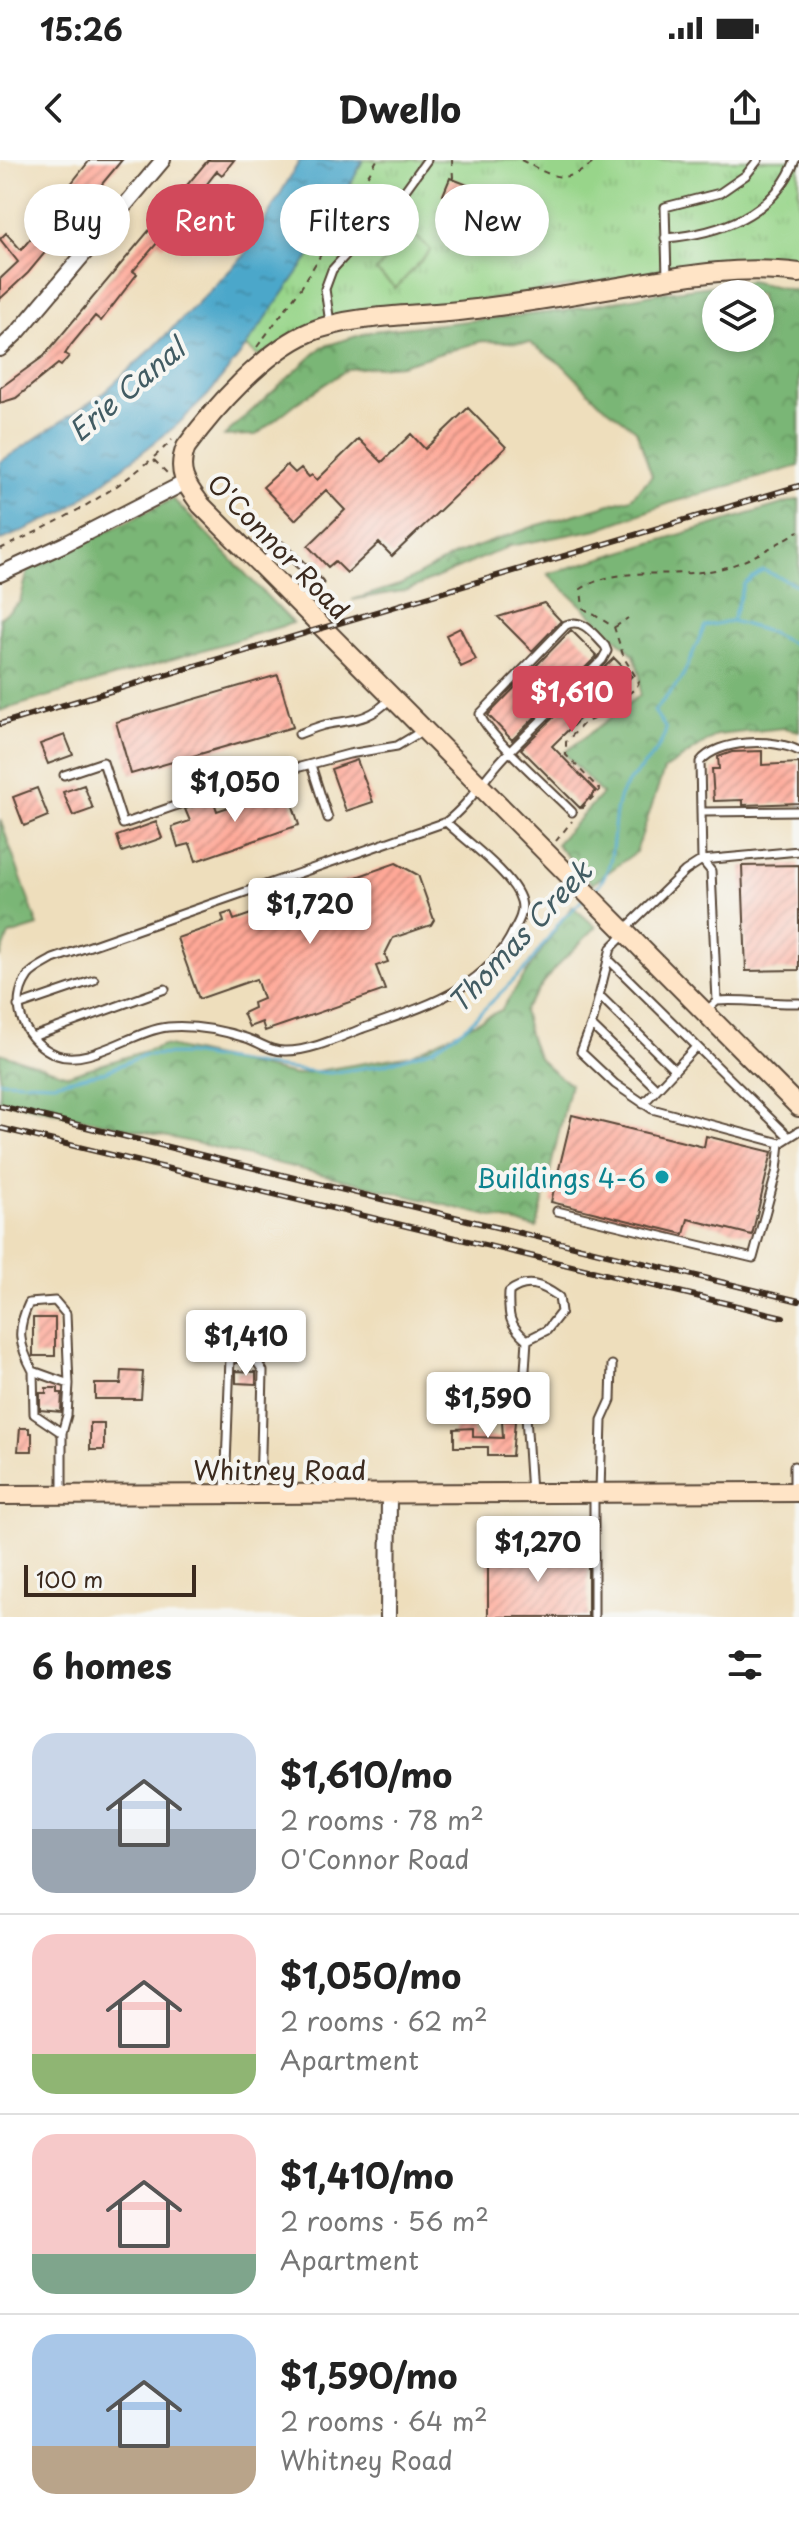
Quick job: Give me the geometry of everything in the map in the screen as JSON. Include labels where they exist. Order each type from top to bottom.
[{"type":"street","points":[[0,349],[19,331],[163,160]]},
{"type":"street","name":"O'Connor Road","points":[[799,273],[727,270],[506,305],[331,326],[313,331],[281,348],[240,385],[186,447],[181,458],[184,483],[201,505],[582,890],[625,932],[711,1006],[799,1107]]},
{"type":"street","points":[[0,574],[184,483]]},
{"type":"street","name":"Whitney Road","points":[[0,1495],[796,1492]]},
{"type":"street","points":[[388,1617],[389,1495]]},
{"type":"lane","points":[[331,326],[325,289],[332,270],[406,189],[427,160]]},
{"type":"lane","points":[[667,279],[665,207],[720,193],[746,175],[758,160]]},
{"type":"lane","points":[[665,238],[692,235],[736,223],[769,199],[783,184],[795,160]]},
{"type":"lane","points":[[260,566],[280,545],[319,583],[299,604]]},
{"type":"lane","points":[[446,822],[513,886],[521,901],[521,915],[496,960],[444,999],[290,1052],[276,1051],[220,1031],[165,1027],[70,1058],[44,1048],[22,1021],[18,1006],[21,990],[29,974],[53,959],[446,822],[510,751],[605,656],[605,646],[583,624],[572,622],[482,709],[480,718],[510,751],[572,812]]},
{"type":"lane","points":[[299,734],[325,724],[363,718],[379,710],[391,697]]},
{"type":"lane","points":[[64,775],[103,762],[123,824],[272,772],[397,746],[423,730]]},
{"type":"lane","points":[[799,751],[769,744],[723,745],[707,753],[700,762],[702,860],[711,871],[711,1006],[745,999],[764,1004],[799,1003]]},
{"type":"lane","points":[[311,765],[328,818]]},
{"type":"lane","points":[[702,812],[799,811]]},
{"type":"lane","points":[[799,851],[702,860],[685,871],[611,948],[581,1052],[615,1084],[652,1109],[780,1143],[799,1131]]},
{"type":"lane","points":[[608,959],[789,1137]]},
{"type":"lane","points":[[18,1006],[94,980]]},
{"type":"lane","points":[[32,1037],[165,989]]},
{"type":"lane","points":[[599,995],[675,1070]]},
{"type":"lane","points":[[591,1025],[657,1089]]},
{"type":"lane","points":[[643,1104],[696,1047]]},
{"type":"lane","points":[[557,1211],[753,1258],[777,1170],[780,1143]]},
{"type":"lane","points":[[531,1283],[545,1287],[559,1297],[561,1312],[547,1330],[527,1340],[513,1328],[509,1292],[518,1285],[531,1283]]},
{"type":"lane","points":[[62,1433],[34,1414],[33,1371],[23,1352],[20,1322],[29,1303],[55,1301],[66,1314],[69,1384],[67,1415],[62,1433],[62,1495]]},
{"type":"lane","points":[[527,1340],[524,1385],[531,1495]]},
{"type":"lane","points":[[225,1495],[230,1358],[255,1359],[263,1371],[259,1495]]},
{"type":"lane","points":[[594,1617],[602,1420],[611,1400],[612,1365]]},
{"type":"lane","points":[[33,1371],[69,1384]]},
{"type":"lane","points":[[794,1466],[796,1492]]},
{"type":"path","points":[[255,350],[301,288],[377,160]]},
{"type":"path","points":[[452,160],[453,178]]},
{"type":"path","points":[[521,160],[552,177],[560,178],[582,172],[597,160]]},
{"type":"path","points":[[0,549],[57,523],[146,467],[180,432]]},
{"type":"path","points":[[554,843],[600,790],[566,755],[568,737],[584,723],[600,716],[636,688],[639,682],[624,658],[614,627],[583,608],[581,589],[592,582],[628,575],[707,572],[741,563],[799,531]]},
{"type":"path","points":[[614,627],[628,618]]},
{"type":"green space","points":[[363,160],[799,160],[799,265],[766,261],[705,264],[506,297],[350,314],[258,356],[246,346],[310,256],[419,256],[419,184],[351,184]]},
{"type":"green space","points":[[419,239],[431,250],[396,288],[376,271],[389,256],[419,256]]},
{"type":"green space","points":[[774,286],[799,291],[799,466],[670,503],[598,529],[510,546],[408,590],[352,600],[402,584],[457,554],[535,526],[631,498],[652,476],[636,430],[599,402],[564,366],[530,343],[482,341],[401,365],[348,369],[295,404],[256,435],[224,436],[322,347],[373,331],[564,311],[702,287],[702,352],[774,352]]},
{"type":"green space","points":[[173,499],[293,623],[0,711],[0,618],[20,602],[28,570]]},
{"type":"green space","points":[[799,499],[799,731],[784,728],[717,735],[664,770],[636,852],[592,884],[556,844],[602,794],[564,753],[640,695],[640,675],[634,655],[548,574]]},
{"type":"green space","points":[[0,819],[38,926],[9,935],[0,958]]},
{"type":"green space","points":[[572,906],[596,927],[554,969],[523,1011],[536,1054],[548,1068],[570,1084],[537,1228],[200,1144],[0,1100],[0,1053],[68,1075],[164,1045],[294,1075],[411,1055],[501,1010]]},
{"type":"water","points":[[300,160],[363,160],[351,184],[286,184]]},
{"type":"water","name":"Erie Canal","points":[[280,194],[280,256],[310,256],[208,395],[177,425],[65,512],[0,541],[0,462],[101,395],[154,347],[244,256],[264,256],[264,222]]},
{"type":"building","points":[[90,160],[122,160],[102,184],[71,184]]},
{"type":"building","points":[[208,160],[234,160],[222,175],[217,171],[207,184],[188,184]]},
{"type":"building","points":[[450,178],[465,184],[448,184]]},
{"type":"building","points":[[6,233],[21,250],[24,246],[24,256],[42,256],[0,299],[0,279],[18,262],[0,239]]},
{"type":"building","points":[[146,234],[146,256],[133,271],[137,274],[101,321],[95,316],[71,345],[65,354],[69,356],[61,366],[58,364],[16,398],[0,403],[0,388],[44,356]]},
{"type":"building","points":[[468,408],[506,447],[392,556],[379,543],[347,573],[335,561],[328,567],[308,546],[345,510],[326,490],[295,520],[263,487],[287,465],[295,473],[301,468],[317,480],[359,439],[382,462],[411,434],[425,449]]},
{"type":"building","points":[[544,603],[561,621],[532,651],[498,617]]},
{"type":"building","points":[[460,628],[476,660],[461,667],[446,635]]},
{"type":"building","points":[[571,630],[597,656],[512,740],[488,715]]},
{"type":"building","points":[[614,658],[632,676],[623,684],[619,680],[552,746],[596,791],[580,808],[521,749]]},
{"type":"building","points":[[278,675],[293,727],[131,774],[116,722]]},
{"type":"building","points":[[65,735],[73,755],[48,764],[40,744]]},
{"type":"building","points":[[762,751],[762,765],[799,763],[799,803],[743,805],[743,800],[714,801],[712,769],[719,769],[718,757],[732,752]]},
{"type":"building","points":[[357,760],[373,802],[346,811],[331,769]]},
{"type":"building","points":[[84,785],[93,809],[73,816],[63,792]]},
{"type":"building","points":[[287,787],[299,825],[196,861],[190,844],[178,847],[172,827],[190,821],[185,809],[213,799],[217,811]]},
{"type":"building","points":[[37,788],[48,816],[24,826],[13,797]]},
{"type":"building","points":[[156,822],[162,838],[122,852],[117,836]]},
{"type":"building","points":[[396,863],[418,875],[434,920],[431,925],[393,938],[385,954],[388,962],[376,966],[385,990],[265,1031],[262,1022],[249,1027],[243,1013],[254,1008],[253,1003],[263,999],[256,979],[199,999],[177,938],[224,922],[222,915],[231,912],[234,920]]},
{"type":"building","points":[[799,865],[799,970],[746,971],[742,866]]},
{"type":"building","name":"Buildings 4-6","points":[[572,1115],[704,1147],[706,1136],[772,1152],[752,1235],[688,1219],[684,1234],[551,1202]]},
{"type":"building","points":[[33,1318],[55,1318],[55,1356],[33,1356]]},
{"type":"building","points":[[122,1371],[143,1372],[141,1399],[95,1399],[95,1384],[121,1384]]},
{"type":"building","points":[[236,1371],[256,1372],[256,1384],[236,1383]]},
{"type":"building","points":[[46,1388],[58,1388],[58,1393],[62,1393],[61,1412],[40,1410],[40,1393],[46,1393]]},
{"type":"building","points":[[502,1421],[515,1421],[512,1456],[488,1456],[488,1447],[454,1447],[454,1429],[473,1428],[473,1437],[503,1438]]},
{"type":"building","points":[[90,1423],[104,1423],[104,1450],[90,1450]]},
{"type":"building","points":[[20,1428],[29,1428],[29,1433],[32,1433],[32,1451],[18,1451]]},
{"type":"building","points":[[488,1550],[588,1550],[588,1617],[488,1617]]},
{"type":"waterway","points":[[732,621],[744,584],[763,570],[799,586]]},
{"type":"waterway","name":"Thomas Creek","points":[[593,891],[602,881],[611,858],[620,796],[657,749],[666,729],[654,711],[681,680],[705,626],[732,621],[769,632],[799,647]]},
{"type":"waterway","name":"Thomas Creek","points":[[0,1081],[54,1083],[104,1072],[144,1055],[187,1054],[330,1073],[382,1065],[433,1049],[467,1026],[526,968],[562,919],[584,899]]},
{"type":"railway","points":[[0,724],[799,486]]},
{"type":"railway","points":[[0,1106],[799,1301]]},
{"type":"railway","points":[[0,1128],[783,1317]]},
{"type":"place","name":"Buildings 4-6","points":[[662,1177]]}]
